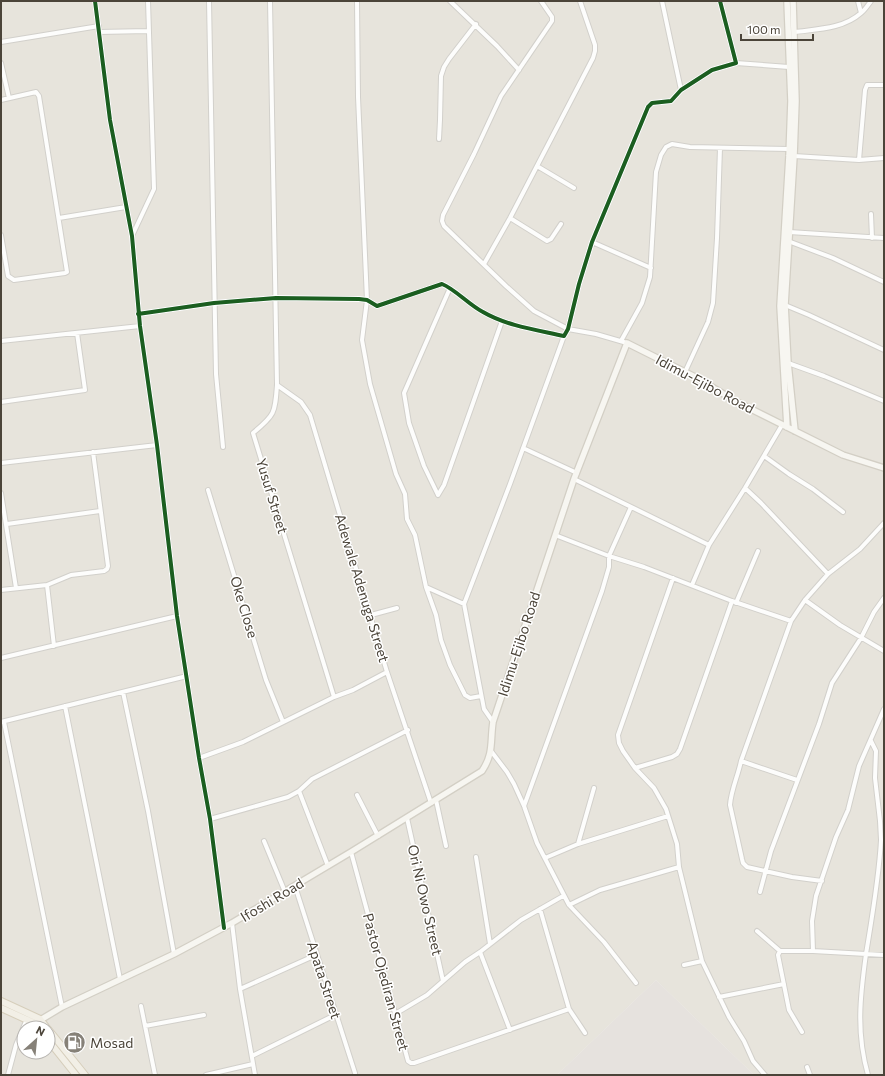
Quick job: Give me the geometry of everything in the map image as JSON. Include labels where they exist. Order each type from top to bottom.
[{"type":"main road","points":[[784,426],[784,257],[791,102],[787,1]]},
{"type":"main road","points":[[793,1],[796,101],[789,232],[784,257],[785,305],[783,317],[795,431]]},
{"type":"main road","name":"Idimu-Ejibo Road","points":[[491,751],[493,722],[555,535],[627,343],[685,372],[736,402],[843,455],[884,468]]},
{"type":"main road","name":"Ifoshi Road","points":[[44,1020],[62,1007],[174,954],[224,928],[295,886],[434,802],[482,771],[491,751]]},
{"type":"main road","points":[[1,1001],[32,1020]]},
{"type":"main road","points":[[1,1008],[27,1019]]},
{"type":"main road","points":[[56,1038],[86,1075]]},
{"type":"main road","points":[[56,1050],[76,1075]]},
{"type":"street","points":[[95,1],[110,120],[132,236],[138,314],[157,445],[178,616],[199,758],[210,819],[224,928]]},
{"type":"street","points":[[132,236],[154,189],[148,1]]},
{"type":"street","points":[[209,1],[216,374],[223,447]]},
{"type":"street","name":"Yusuf Street","points":[[270,1],[277,385],[275,408],[268,421],[253,433],[334,697]]},
{"type":"street","points":[[357,1],[358,97],[367,300],[362,340],[365,363],[396,474],[405,494],[407,520],[415,535],[426,587],[436,615],[441,640],[450,665],[465,695],[470,698],[481,696]]},
{"type":"street","points":[[450,1],[476,24],[520,70]]},
{"type":"street","points":[[542,1],[552,17],[552,21],[501,96],[443,215],[442,220],[444,226],[534,312],[568,329],[596,334],[627,343]]},
{"type":"street","points":[[484,264],[510,218],[593,58],[595,45],[580,1]]},
{"type":"street","points":[[662,1],[681,90]]},
{"type":"street","points":[[720,1],[736,63]]},
{"type":"street","points":[[858,1],[861,13]]},
{"type":"street","points":[[795,32],[829,28],[847,21],[861,13],[871,1]]},
{"type":"street","points":[[439,138],[441,76],[449,59],[476,24]]},
{"type":"street","points":[[1,42],[99,26]]},
{"type":"street","points":[[99,32],[148,31]]},
{"type":"street","points":[[1,63],[9,98]]},
{"type":"street","points":[[493,722],[484,709],[464,604],[564,336],[568,329],[579,284],[592,242],[648,106],[652,102],[671,101],[681,90],[712,70],[736,63],[789,67]]},
{"type":"street","points":[[859,160],[865,90],[867,85],[884,85]]},
{"type":"street","points":[[1,100],[36,92],[39,96],[68,270],[65,273],[14,280],[11,279],[8,276],[1,235]]},
{"type":"street","points":[[620,341],[642,303],[650,277],[656,172],[661,155],[666,147],[672,144],[690,147],[789,150]]},
{"type":"street","points":[[685,372],[708,322],[713,303],[720,148]]},
{"type":"street","points":[[794,156],[859,160],[884,158]]},
{"type":"street","points":[[537,166],[574,188]]},
{"type":"street","points":[[59,218],[126,207]]},
{"type":"street","points":[[872,214],[872,238]]},
{"type":"street","points":[[510,218],[547,241],[561,224]]},
{"type":"street","points":[[789,232],[884,238]]},
{"type":"street","points":[[788,241],[833,258],[884,282]]},
{"type":"street","points":[[592,242],[651,268]]},
{"type":"street","points":[[138,314],[214,303],[276,298],[367,300],[372,304],[381,306],[442,284],[450,288],[478,310],[502,321],[564,336]]},
{"type":"street","points":[[450,288],[404,393],[408,423],[424,466],[438,495],[444,485],[502,321]]},
{"type":"street","points":[[785,305],[884,350]]},
{"type":"street","points":[[1,341],[140,326]]},
{"type":"street","points":[[1,402],[85,390],[77,333]]},
{"type":"street","points":[[788,363],[824,376],[884,402]]},
{"type":"street","name":"Adewale Adenuga Street","points":[[277,385],[301,402],[310,415],[388,672],[434,802],[446,846]]},
{"type":"street","points":[[692,585],[710,545],[784,426]]},
{"type":"street","points":[[1,462],[157,445]]},
{"type":"street","points":[[523,448],[631,507],[710,545]]},
{"type":"street","points":[[1,590],[47,585],[72,575],[104,571],[107,569],[108,566],[92,452]]},
{"type":"street","points":[[764,456],[813,489],[843,512]]},
{"type":"street","points":[[745,488],[761,502],[828,574]]},
{"type":"street","name":"Oke Close","points":[[208,490],[266,680],[283,722]]},
{"type":"street","points":[[1,493],[16,588]]},
{"type":"street","points":[[524,806],[602,591],[609,556],[631,507]]},
{"type":"street","points":[[6,524],[100,511]]},
{"type":"street","points":[[822,881],[792,877],[751,868],[743,863],[730,801],[741,761],[791,621],[805,600],[828,574],[860,549],[884,523]]},
{"type":"street","points":[[555,535],[609,556],[644,567],[734,602],[791,621]]},
{"type":"street","points":[[636,768],[672,757],[677,754],[680,749],[734,602],[758,551]]},
{"type":"street","points":[[673,578],[618,735],[618,743],[636,768],[654,788],[666,809],[677,844],[679,867],[702,961],[729,1017],[744,1041],[753,1061],[765,1075]]},
{"type":"street","points":[[47,585],[54,646]]},
{"type":"street","points":[[426,587],[464,604]]},
{"type":"street","points":[[760,892],[771,852],[819,724],[832,683],[861,638],[874,612],[884,598]]},
{"type":"street","points":[[805,600],[840,625],[884,652]]},
{"type":"street","points":[[371,616],[397,608]]},
{"type":"street","points":[[1,658],[178,616]]},
{"type":"street","points":[[199,758],[243,742],[388,672]]},
{"type":"street","points":[[62,1007],[2,722],[187,676]]},
{"type":"street","points":[[123,692],[148,811],[174,954]]},
{"type":"street","points":[[65,706],[120,979]]},
{"type":"street","points":[[813,951],[812,921],[814,908],[836,837],[848,810],[859,766],[884,709]]},
{"type":"street","points":[[210,819],[288,797],[299,791],[312,779],[408,730]]},
{"type":"street","points":[[868,1075],[860,1037],[859,1023],[862,979],[881,840],[875,778],[876,751],[870,741]]},
{"type":"street","points":[[491,751],[507,772],[524,806],[531,828],[563,896],[569,905],[604,942],[636,983]]},
{"type":"street","points":[[741,761],[797,780]]},
{"type":"street","points":[[578,844],[594,788]]},
{"type":"street","points":[[299,791],[328,866]]},
{"type":"street","points":[[357,795],[378,836]]},
{"type":"street","points":[[545,858],[578,844],[668,816]]},
{"type":"street","name":"Ori Ni Owo Street","points":[[407,818],[443,981]]},
{"type":"street","points":[[264,841],[285,892]]},
{"type":"street","name":"Pastor Ojediran Street","points":[[351,852],[408,1061],[410,1063],[414,1063],[569,1009]]},
{"type":"street","points":[[476,857],[490,944]]},
{"type":"street","points":[[569,905],[600,890],[679,867]]},
{"type":"street","name":"Apata Street","points":[[295,886],[335,1015],[355,1073]]},
{"type":"street","points":[[395,1014],[422,998],[465,962],[521,920],[563,896]]},
{"type":"street","points":[[540,909],[569,1009],[585,1033]]},
{"type":"street","points":[[232,923],[240,989],[255,1075]]},
{"type":"street","points":[[757,931],[780,951],[813,951],[884,955]]},
{"type":"street","points":[[780,951],[778,955],[789,1010],[802,1032]]},
{"type":"street","points":[[480,952],[510,1030]]},
{"type":"street","points":[[240,989],[316,955]]},
{"type":"street","points":[[684,965],[702,961]]},
{"type":"street","points":[[719,997],[784,984]]},
{"type":"street","points":[[141,1006],[155,1075]]},
{"type":"street","points":[[145,1026],[204,1015]]},
{"type":"street","points":[[252,1056],[335,1015]]},
{"type":"street","points":[[8,1075],[16,1045],[27,1019]]},
{"type":"street","points":[[206,1075],[253,1064]]},
{"type":"street","points":[[807,1067],[810,1075]]},
{"type":"shaded area","points":[[1,1],[884,1],[884,1075],[754,1075],[656,980],[557,1075],[1,1075]]},
{"type":"shaded area","points":[[656,980],[754,1075],[557,1075]]},
{"type":"cycle path","points":[[95,1],[110,120],[132,236],[140,326],[157,445],[177,616],[210,819],[224,928]]},
{"type":"cycle path","points":[[138,314],[214,303],[276,298],[359,299],[367,300],[377,306],[442,284],[492,317],[522,327],[564,336],[568,329],[579,284],[592,242],[648,107],[652,103],[671,101],[681,90],[712,70],[736,63],[720,1]]},
{"type":"place","name":"Mosad","points":[[74,1043]]}]
